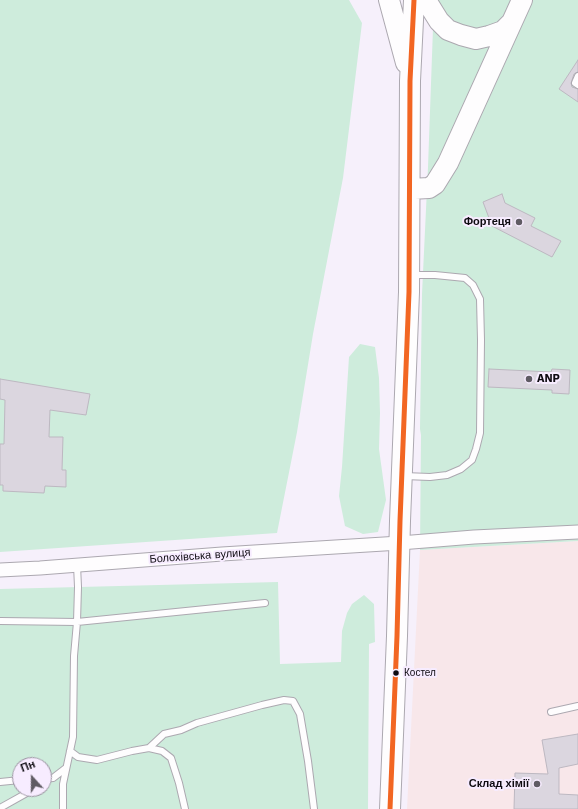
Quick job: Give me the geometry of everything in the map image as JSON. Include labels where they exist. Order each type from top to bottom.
[{"type":"main road","points":[[388,0],[410,80]]},
{"type":"main road","points":[[390,809],[409,275],[410,80],[414,0]]},
{"type":"main road","points":[[427,0],[439,22],[448,30],[476,39],[489,36],[503,30],[512,22]]},
{"type":"main road","points":[[410,189],[429,188],[435,184],[448,163],[522,0]]},
{"type":"street","name":"Болохівська вулиця","points":[[0,570],[474,537],[578,532]]},
{"type":"lane","points":[[578,76],[575,83],[578,85]]},
{"type":"lane","points":[[402,476],[430,477],[461,470],[472,460],[480,433],[480,299],[473,285],[465,278],[435,275],[409,275]]},
{"type":"lane","points":[[63,809],[63,784],[73,737],[74,656],[78,587],[77,565]]},
{"type":"lane","points":[[0,621],[77,622],[265,603]]},
{"type":"lane","points":[[149,748],[164,734],[181,730],[197,723],[262,705],[284,700],[293,701],[300,714],[314,809]]},
{"type":"lane","points":[[551,712],[578,706]]},
{"type":"lane","points":[[70,752],[78,757],[96,760],[149,748],[162,751],[171,758],[185,809]]},
{"type":"lane","points":[[53,778],[66,768]]},
{"type":"lane","points":[[0,782],[12,781]]},
{"type":"lane","points":[[0,808],[20,797]]},
{"type":"shaded area","points":[[578,541],[578,809],[407,809],[420,550]]},
{"type":"green space","points":[[0,0],[349,0],[362,23],[343,178],[313,334],[297,432],[277,533],[0,552]]},
{"type":"green space","points":[[434,0],[578,0],[578,541],[420,550],[422,294]]},
{"type":"green space","points":[[360,344],[375,347],[379,378],[379,449],[386,500],[378,532],[363,534],[345,526],[339,496],[349,357]]},
{"type":"green space","points":[[278,582],[280,664],[341,662],[342,631],[347,613],[352,604],[364,595],[374,604],[375,642],[369,644],[368,809],[0,809],[0,589]]},
{"type":"building","points":[[578,60],[578,72],[574,74],[571,83],[572,87],[578,89],[578,102],[559,89]]},
{"type":"building","points":[[502,194],[505,203],[535,218],[531,226],[561,241],[552,257],[492,226],[483,202]]},
{"type":"building","name":"ANP","points":[[489,369],[551,372],[552,369],[570,370],[569,394],[552,393],[552,390],[488,387]]},
{"type":"building","points":[[0,379],[90,394],[86,415],[50,410],[49,437],[63,437],[62,470],[66,470],[66,487],[45,486],[44,493],[3,491],[3,485],[0,485],[0,444],[4,444],[5,400],[0,399]]},
{"type":"building","name":"Склад хімії","points":[[578,734],[578,764],[559,768],[559,794],[578,795],[578,809],[514,809],[515,773],[548,774],[542,740]]},
{"type":"transit line","points":[[390,809],[409,292],[410,81],[414,0]]},
{"type":"place","name":"Фортеця","points":[[519,222]]},
{"type":"place","name":"ANP","points":[[529,379]]},
{"type":"place","name":"Костел","points":[[396,673]]},
{"type":"place","name":"Склад хімії","points":[[537,784]]}]
